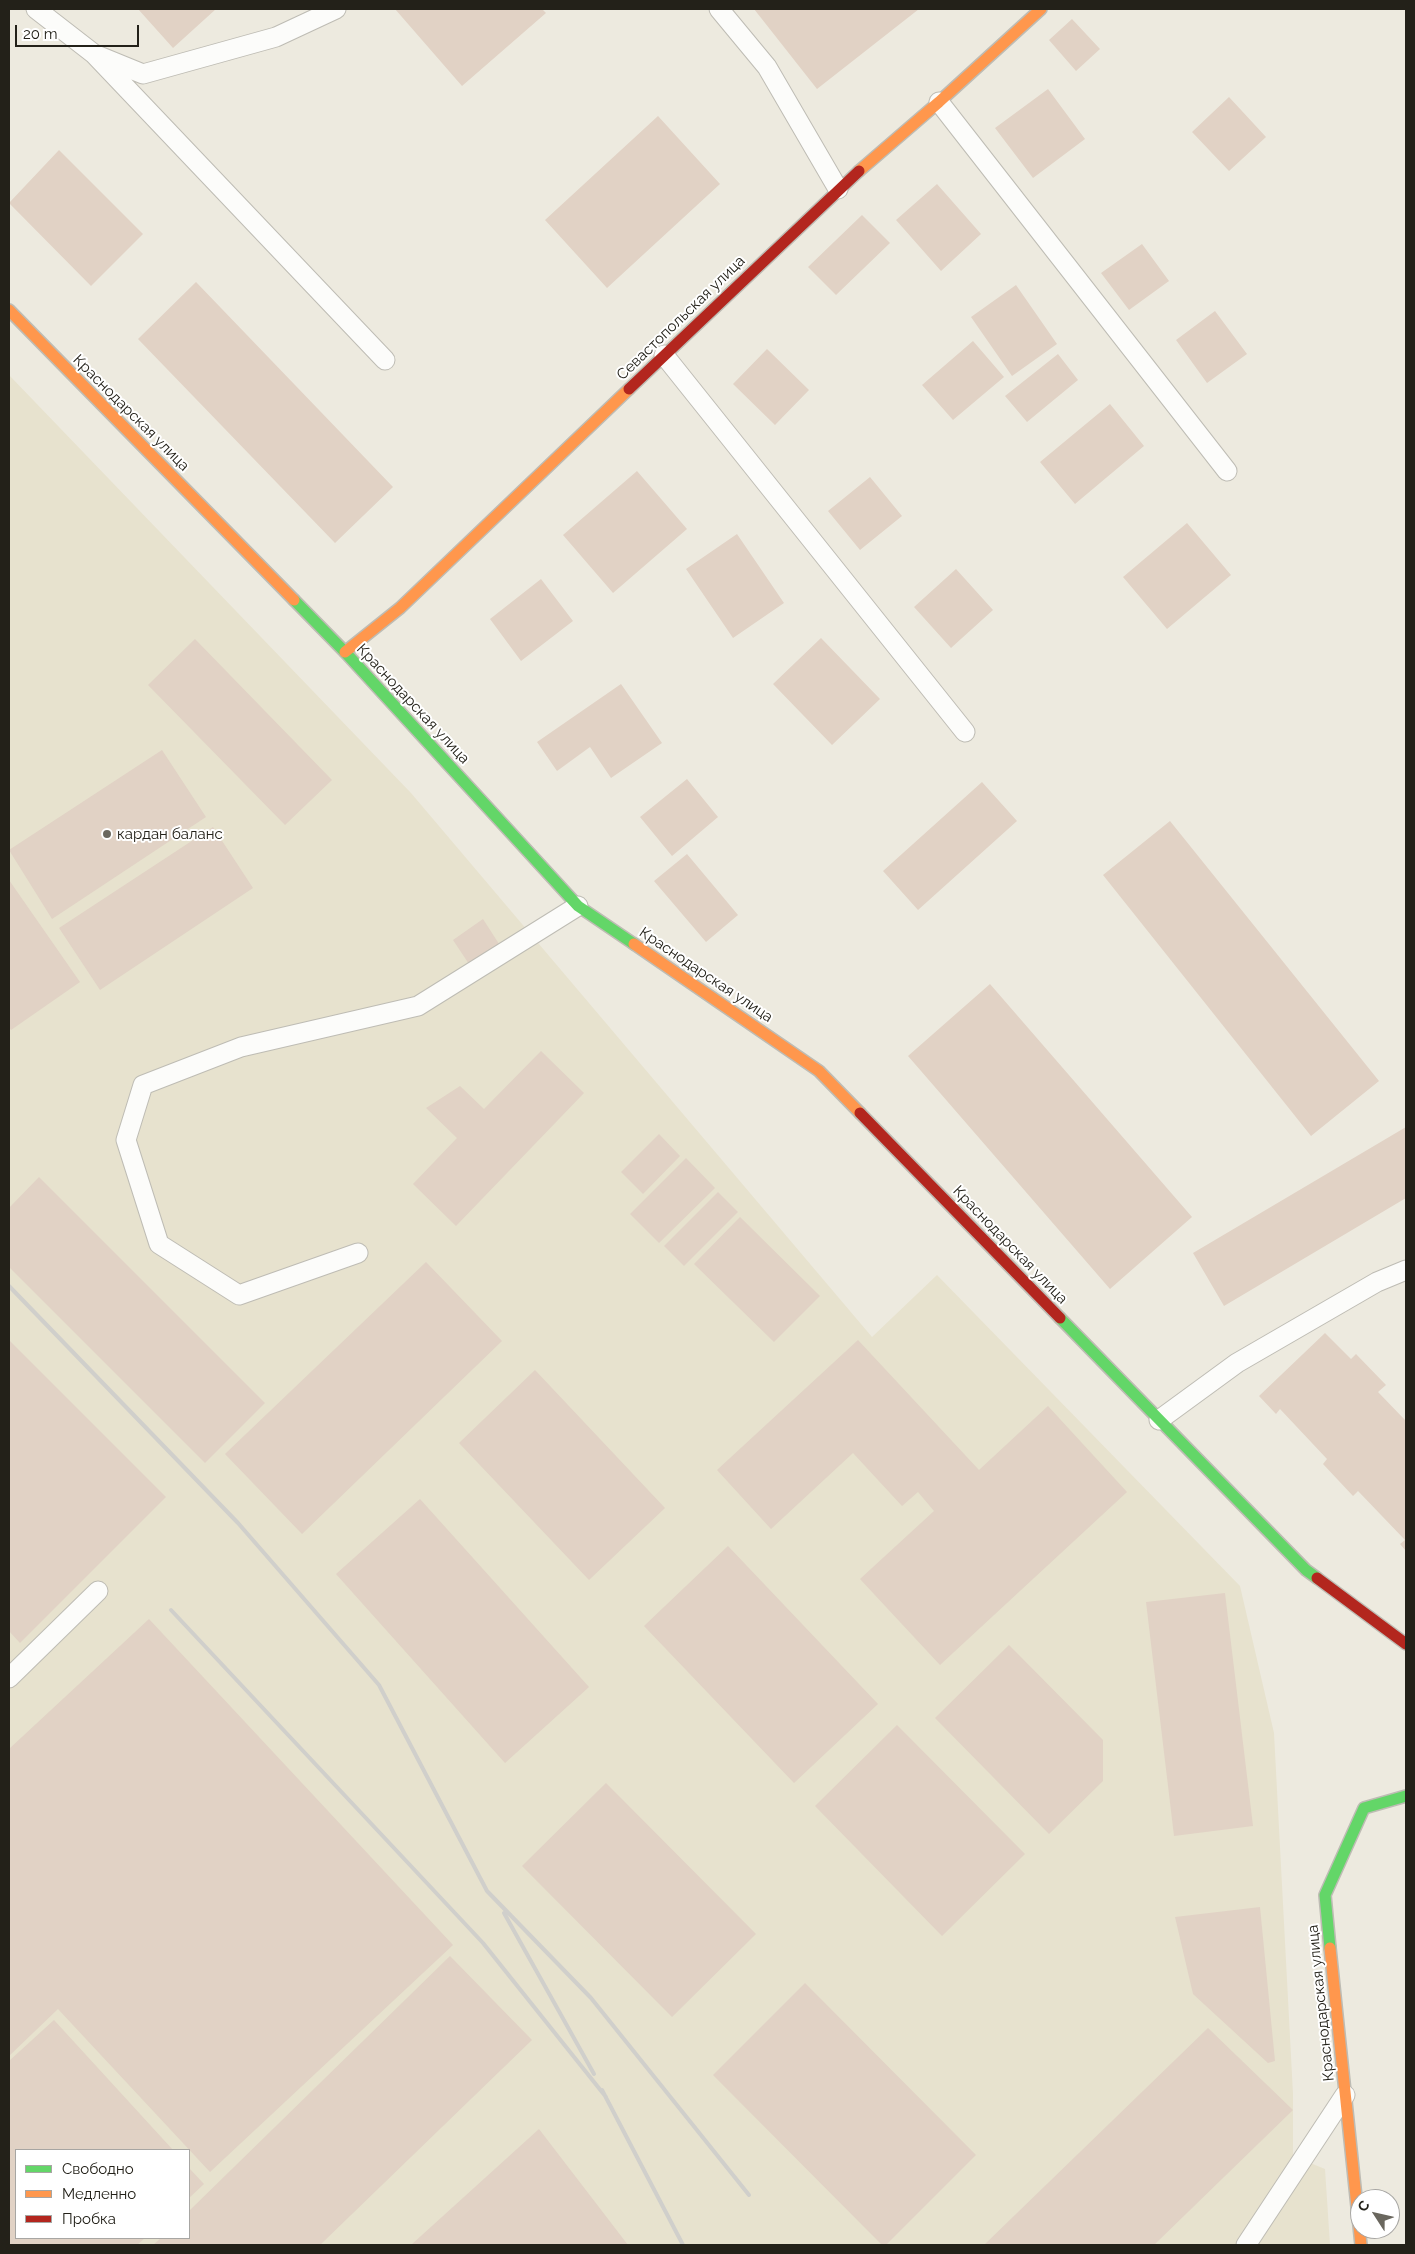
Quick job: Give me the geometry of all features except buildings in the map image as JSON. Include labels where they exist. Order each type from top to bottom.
[{"type":"street","name":"Севастопольская улица","points":[[345,652],[400,608],[838,188],[939,102],[1041,9]]},
{"type":"street","name":"Краснодарская улица","points":[[9,310],[345,652],[578,906],[819,1071],[1306,1570],[1406,1644]]},
{"type":"street","name":"Краснодарская улица","points":[[1361,2245],[1325,1895],[1364,1808],[1406,1796]]},
{"type":"lane","points":[[36,9],[94,54],[386,360]]},
{"type":"lane","points":[[94,54],[143,74],[276,37],[336,9]]},
{"type":"lane","points":[[719,9],[767,67],[838,188]]},
{"type":"lane","points":[[939,102],[1227,472]]},
{"type":"lane","points":[[664,356],[965,732]]},
{"type":"lane","points":[[358,1252],[239,1295],[159,1244],[126,1140],[143,1085],[241,1047],[418,1006],[578,906]]},
{"type":"lane","points":[[1159,1420],[1237,1364],[1377,1282],[1406,1270]]},
{"type":"lane","points":[[9,1678],[98,1591]]},
{"type":"lane","points":[[1246,2245],[1345,2095]]},
{"type":"shaded area","points":[[9,375],[411,793],[872,1337],[937,1275],[1240,1586],[1274,1733],[1293,2094],[1293,2156],[1325,2169],[1330,2245],[9,2245]]},
{"type":"railway","points":[[9,1286],[238,1523],[379,1685],[487,1891],[591,1998],[749,2195]]},
{"type":"railway","points":[[171,1610],[483,1943],[606,2097]]},
{"type":"railway","points":[[504,1913],[594,2074]]},
{"type":"railway","points":[[602,2090],[683,2245]]},
{"type":"traffic: fast","points":[[294,600],[345,652],[578,906],[634,944]]},
{"type":"traffic: fast","points":[[1060,1318],[1306,1570],[1317,1578]]},
{"type":"traffic: fast","points":[[1330,1948],[1325,1895],[1364,1808],[1406,1796]]},
{"type":"traffic: slow","points":[[859,171],[939,102],[1041,9]]},
{"type":"traffic: slow","points":[[9,310],[294,600]]},
{"type":"traffic: slow","points":[[345,652],[400,608],[629,389]]},
{"type":"traffic: slow","points":[[634,944],[819,1071],[860,1113]]},
{"type":"traffic: slow","points":[[1330,1948],[1361,2245]]},
{"type":"traffic: jam","points":[[629,389],[859,171]]},
{"type":"traffic: jam","points":[[860,1113],[1060,1318]]},
{"type":"traffic: jam","points":[[1317,1578],[1406,1644]]},
{"type":"place","name":"кардан баланс","points":[[107,834]]}]
